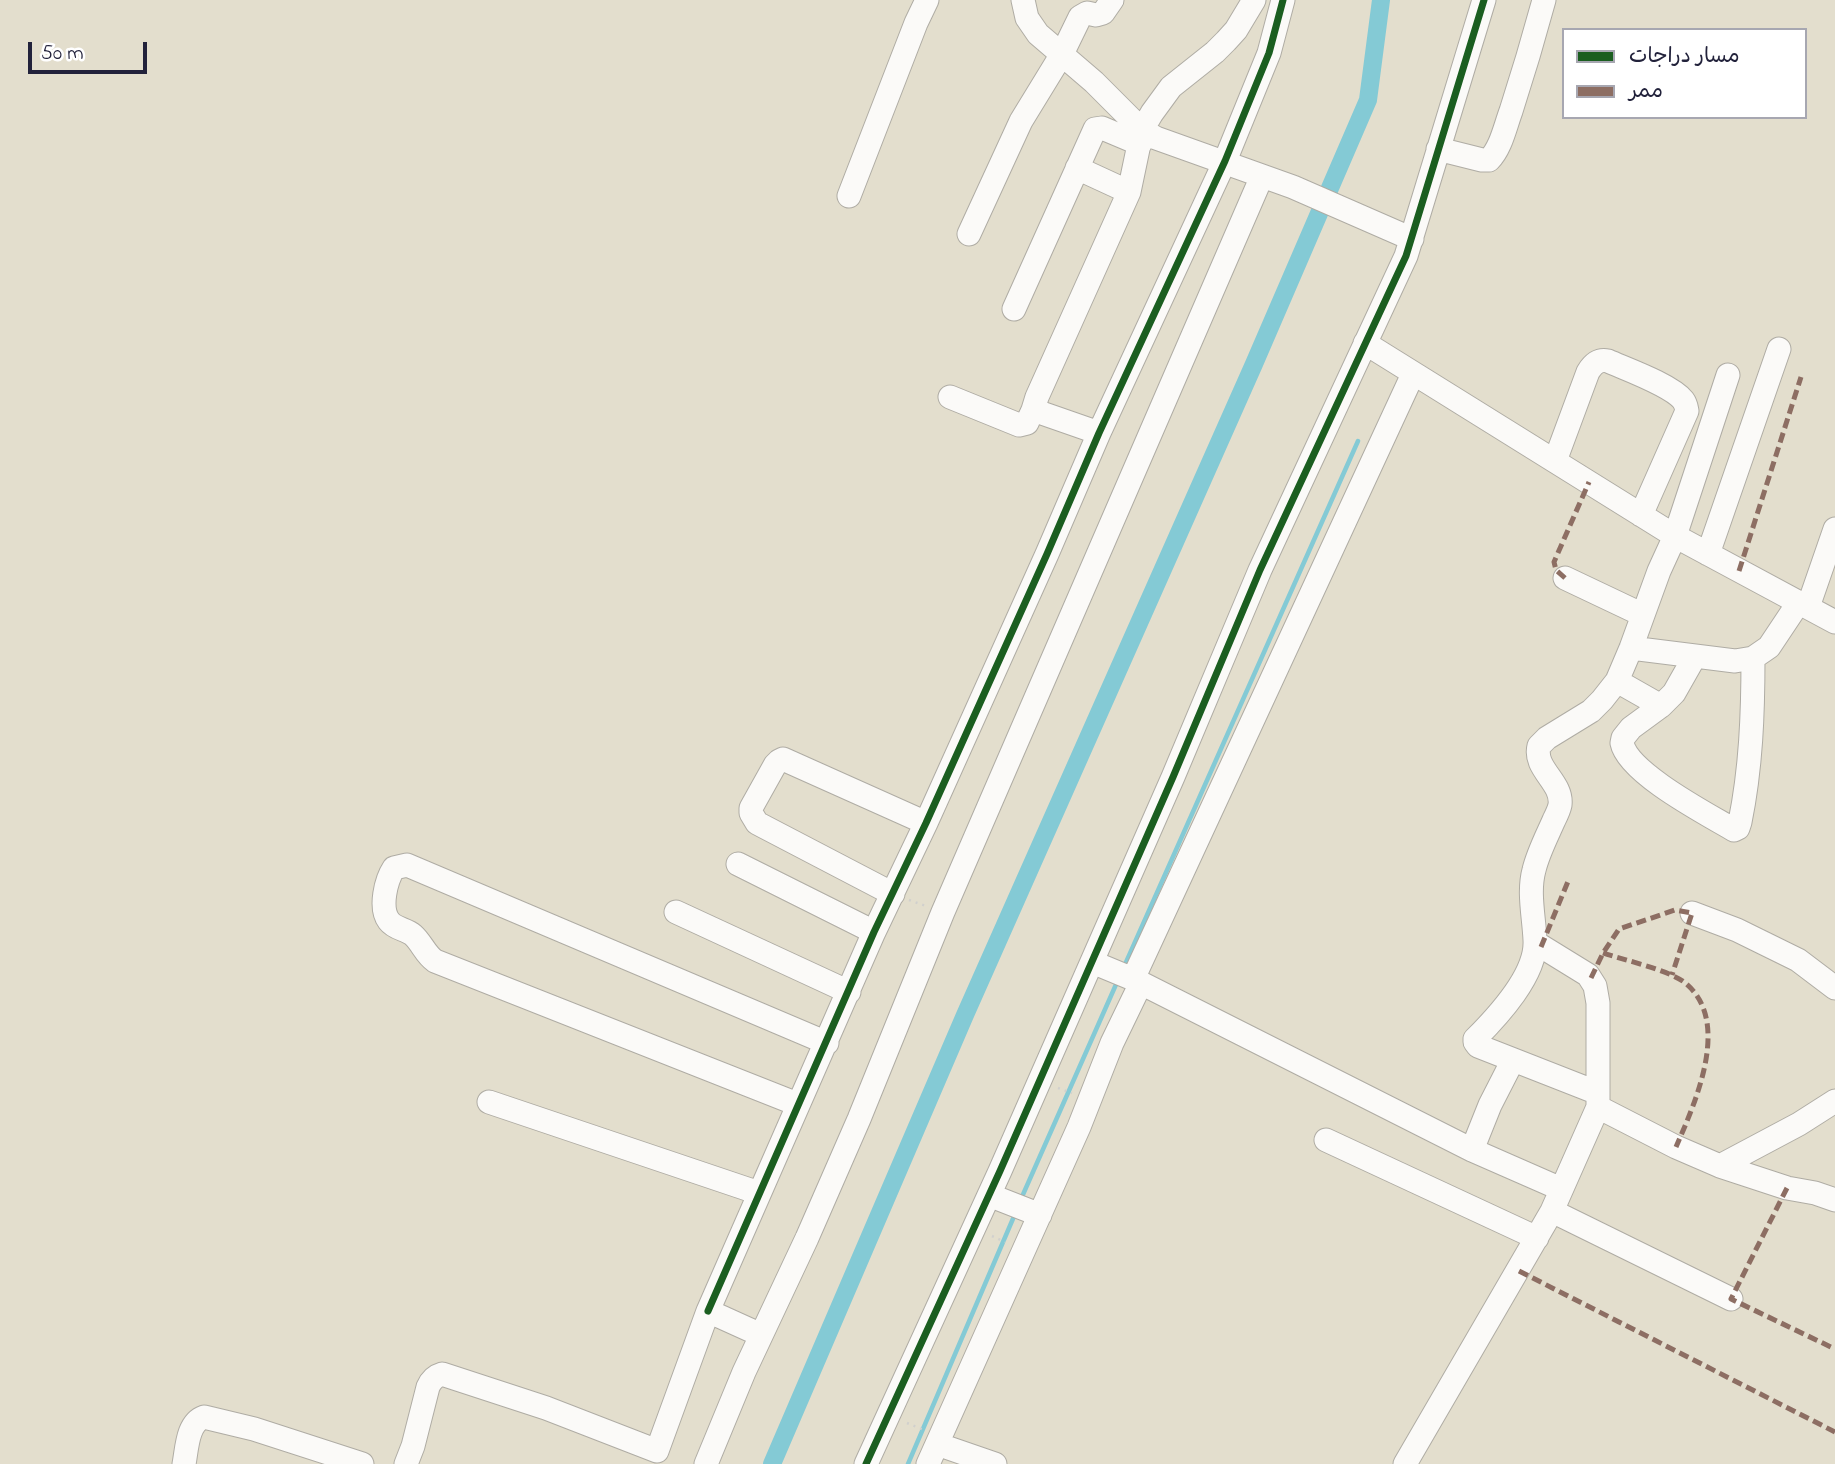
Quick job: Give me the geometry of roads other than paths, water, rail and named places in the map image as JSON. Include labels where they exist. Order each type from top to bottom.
[{"type":"street","points":[[849,195],[927,0]]},
{"type":"street","points":[[1023,0],[1027,18],[1033,28],[1094,82],[1141,137]]},
{"type":"street","points":[[969,234],[1021,121],[1062,54],[1080,17],[1087,13],[1103,13],[1112,0]]},
{"type":"street","points":[[950,397],[1019,425],[1027,423],[1129,192],[1141,137],[1152,113],[1171,87],[1215,52],[1236,30],[1254,0]]},
{"type":"street","points":[[866,1464],[998,1199],[1092,962],[1260,570],[1412,239],[1484,0]]},
{"type":"street","points":[[1438,149],[1482,160],[1489,160],[1493,156],[1513,104],[1544,0]]},
{"type":"street","points":[[405,1464],[413,1446],[430,1383],[442,1374],[546,1408],[655,1457],[708,1311],[797,1104],[827,1043],[874,932],[897,896],[926,823],[1099,433],[1225,161],[1269,53],[1278,2]]},
{"type":"street","points":[[1014,309],[1093,133],[1098,128],[1156,138],[1225,161],[1293,187],[1412,239]]},
{"type":"street","points":[[1077,168],[1129,192]]},
{"type":"street","points":[[706,1464],[744,1372],[807,1238],[943,912],[1262,176]]},
{"type":"street","points":[[1365,343],[1675,536],[1835,622]]},
{"type":"street","points":[[1709,554],[1779,349]]},
{"type":"street","points":[[1555,461],[1588,372],[1601,360],[1658,384],[1683,399],[1687,411],[1641,515]]},
{"type":"street","points":[[995,1464],[932,1454],[1035,1213],[1079,1127],[1137,981],[1413,374]]},
{"type":"street","points":[[1728,374],[1675,536],[1617,681],[1591,711],[1547,738],[1539,746],[1538,757],[1557,790],[1560,805],[1533,871],[1535,943],[1531,962],[1517,991],[1475,1042],[1478,1046],[1513,1059],[1598,1100],[1676,1147],[1720,1166],[1787,1188],[1835,1200]]},
{"type":"street","points":[[1033,410],[1099,433]]},
{"type":"street","points":[[1631,648],[1735,661],[1753,658],[1769,647],[1803,605],[1835,528]]},
{"type":"street","points":[[1564,578],[1643,615]]},
{"type":"street","points":[[1695,656],[1674,693],[1626,733],[1622,743],[1626,756],[1640,770],[1736,830],[1742,813],[1750,757],[1753,658]]},
{"type":"street","points":[[1617,681],[1661,706]]},
{"type":"street","points":[[897,896],[757,822],[751,808],[775,765],[783,759],[926,823]]},
{"type":"street","points":[[738,864],[874,932]]},
{"type":"street","points":[[797,1104],[435,961],[429,957],[414,935],[389,921],[385,911],[385,897],[390,875],[394,868],[407,865],[827,1043]]},
{"type":"street","points":[[676,912],[849,992]]},
{"type":"street","points":[[1692,913],[1737,930],[1802,962],[1835,988]]},
{"type":"street","points":[[1405,1464],[1552,1211],[1598,1100],[1598,1003],[1595,986],[1588,975],[1535,943]]},
{"type":"street","points":[[1092,962],[1137,981],[1472,1150],[1561,1189]]},
{"type":"street","points":[[1472,1150],[1513,1059]]},
{"type":"street","points":[[1720,1166],[1806,1120],[1835,1101]]},
{"type":"street","points":[[489,1102],[758,1194]]},
{"type":"street","points":[[1326,1140],[1537,1238]]},
{"type":"street","points":[[998,1199],[1035,1213]]},
{"type":"street","points":[[1552,1211],[1731,1299]]},
{"type":"street","points":[[708,1311],[761,1335]]},
{"type":"street","points":[[184,1464],[191,1430],[195,1422],[204,1417],[254,1429],[362,1464]]},
{"type":"waterway","points":[[772,1464],[965,1015],[1368,100],[1381,0]]},
{"type":"waterway","points":[[1123,969],[1358,441]]},
{"type":"waterway","points":[[1021,1199],[1118,980]]},
{"type":"waterway","points":[[908,1464],[1015,1214]]}]
